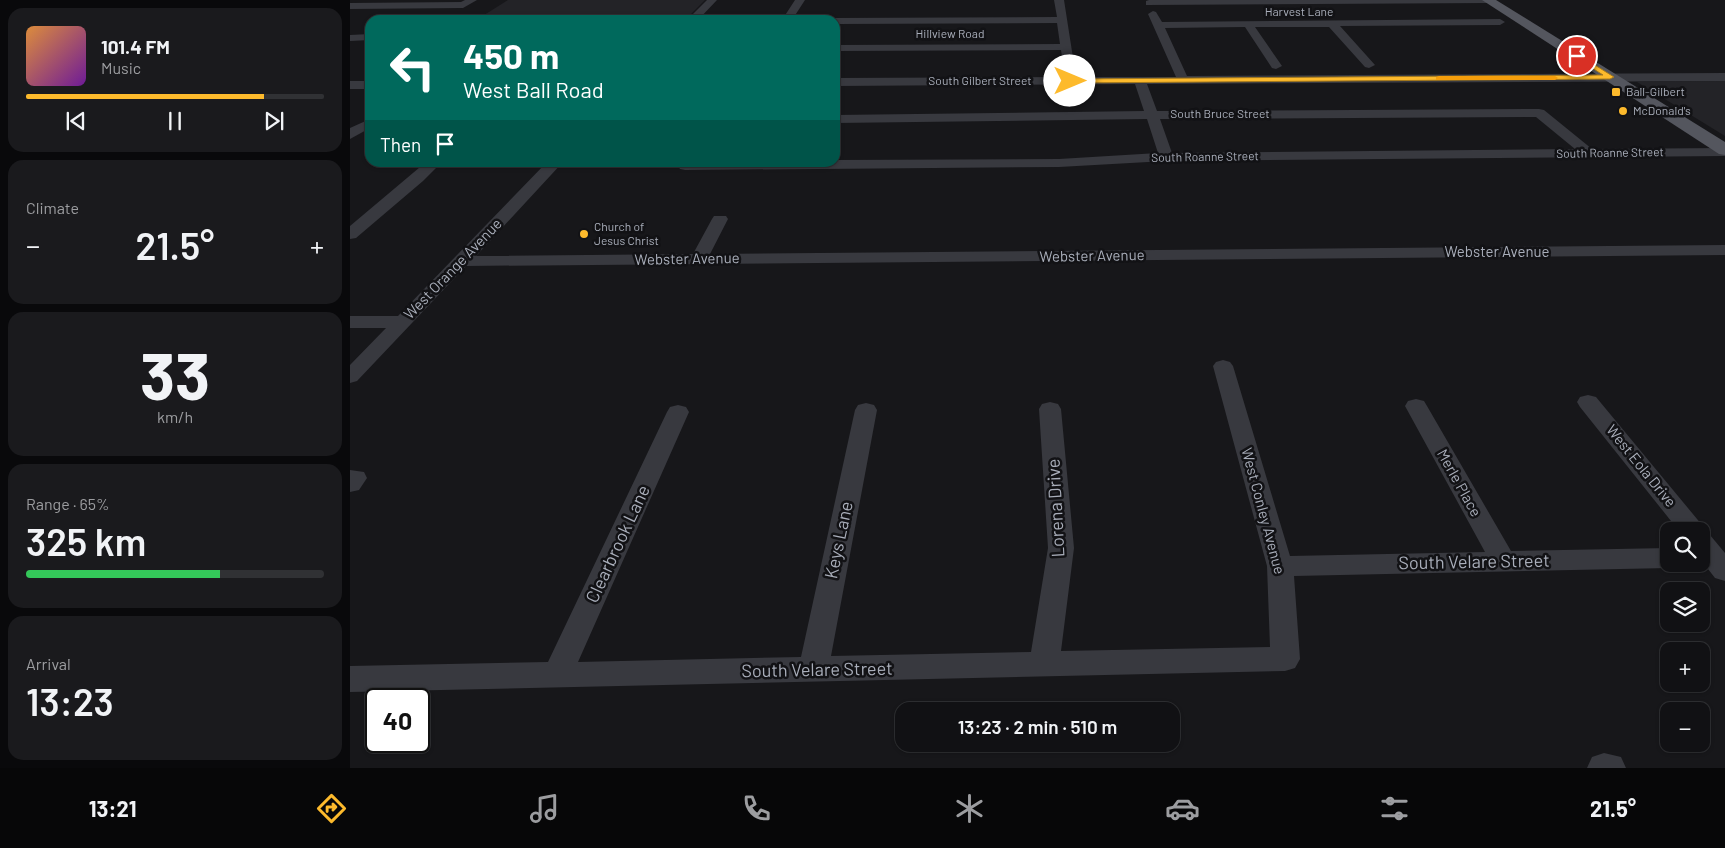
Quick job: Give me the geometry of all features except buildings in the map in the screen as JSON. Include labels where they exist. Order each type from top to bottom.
[{"type":"main road","points":[[1489,0],[1725,151]]},
{"type":"street","points":[[350,6],[463,5],[472,0]]},
{"type":"street","points":[[697,15],[712,0]]},
{"type":"street","points":[[790,15],[800,0]]},
{"type":"street","points":[[1059,0],[1070,81]]},
{"type":"street","points":[[1184,80],[1148,1],[1489,0]]},
{"type":"street","points":[[840,21],[1062,20]]},
{"type":"street","name":"Harvest Lane","points":[[1158,25],[1500,22]]},
{"type":"street","points":[[1248,24],[1276,66]]},
{"type":"street","points":[[1332,24],[1369,65]]},
{"type":"street","points":[[350,38],[365,37]]},
{"type":"street","name":"Hillview Road","points":[[840,48],[1066,47]]},
{"type":"street","name":"South Gilbert Street","points":[[840,82],[1725,77]]},
{"type":"street","points":[[1140,80],[1166,157]]},
{"type":"street","points":[[350,85],[365,85]]},
{"type":"street","name":"South Bruce Street","points":[[840,119],[1067,118],[1151,114],[1539,113],[1590,154]]},
{"type":"street","points":[[350,135],[365,125]]},
{"type":"street","name":"South Roanne Street","points":[[840,164],[1059,163],[1166,157],[1590,154],[1725,151]]},
{"type":"street","points":[[350,234],[429,167]]},
{"type":"street","name":"West Orange Avenue","points":[[350,377],[551,167]]},
{"type":"street","points":[[699,259],[720,219]]},
{"type":"street","name":"Webster Avenue","points":[[460,261],[1725,250]]},
{"type":"street","points":[[350,322],[402,322]]},
{"type":"street","name":"West Conley Avenue","points":[[1223,366],[1280,566],[1285,659]]},
{"type":"street","name":"West Eola Drive","points":[[1588,402],[1686,522]]},
{"type":"street","name":"Merle Place","points":[[1416,406],[1503,561]]},
{"type":"street","name":"Lorena Drive","points":[[1044,665],[1061,548],[1050,409]]},
{"type":"street","name":"Keys Lane","points":[[812,670],[866,410]]},
{"type":"street","name":"Clearbrook Lane","points":[[557,675],[678,412]]},
{"type":"street","points":[[350,478],[355,478],[350,484]]},
{"type":"street","name":"South Velare Street","points":[[1280,566],[1660,558]]},
{"type":"street","name":"South Velare Street","points":[[350,679],[1285,659]]},
{"type":"street","points":[[1604,768],[1609,768]]},
{"type":"shaded area","points":[[508,0],[705,0],[690,15],[484,15]]},
{"type":"shaded area","points":[[1720,81],[1725,81],[1725,136],[1637,82]]},
{"type":"slow traffic","points":[[1439,78],[1555,78]]},
{"type":"place","name":"Ball-Gilbert","points":[[1616,92]]},
{"type":"place","name":"McDonald's","points":[[1623,111]]},
{"type":"place","name":"Church of Jesus Christ","points":[[584,234]]},
{"type":"route","points":[[1070,81],[1610,77],[1577,56]]}]
